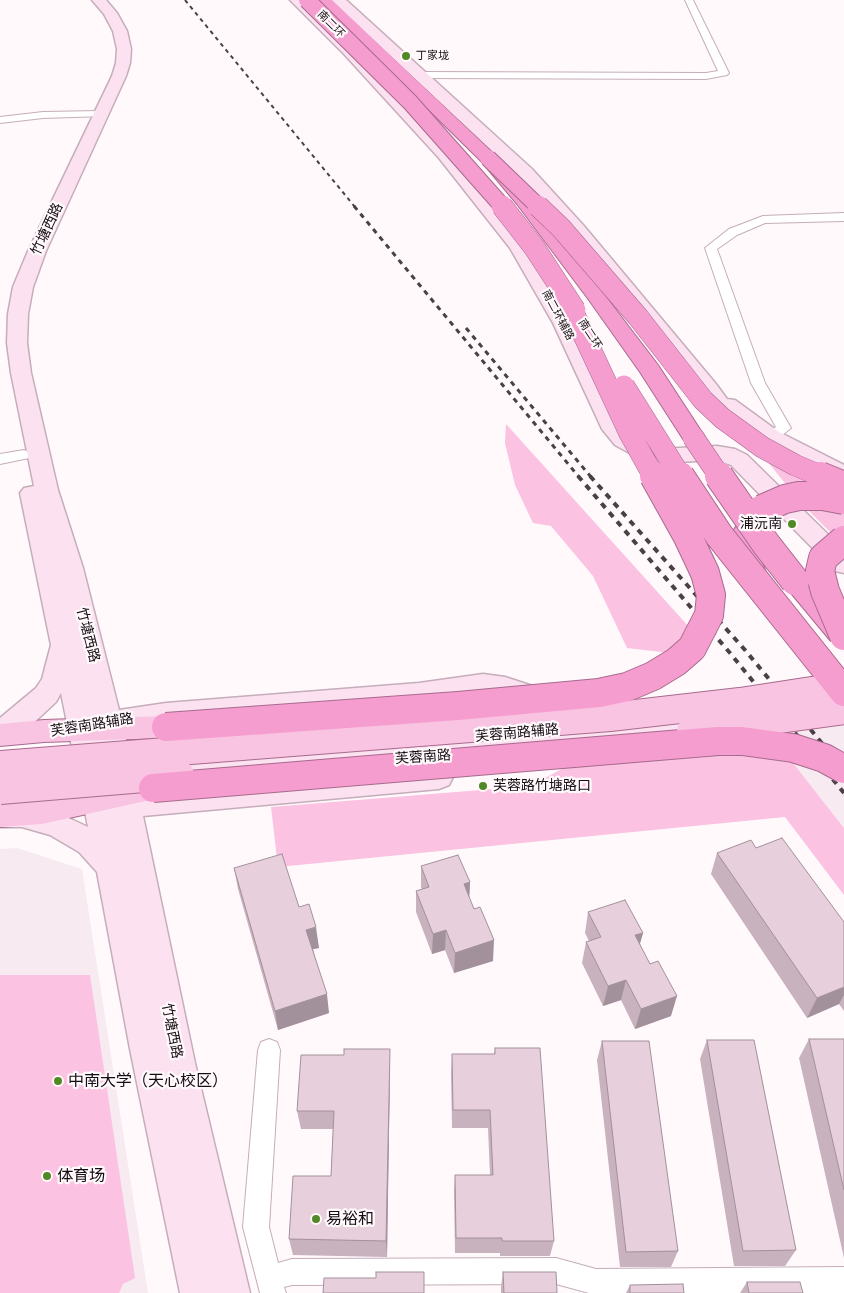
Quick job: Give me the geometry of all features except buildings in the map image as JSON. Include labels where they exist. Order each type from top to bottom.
[{"type":"highway","name":"南二环","points":[[313,0],[448,118],[488,158],[552,238],[650,370],[766,544],[844,637]]},
{"type":"highway","name":"南二环","points":[[313,0],[492,192],[534,247],[719,535],[844,692]]},
{"type":"highway","points":[[488,158],[561,228],[638,316],[704,400],[722,418],[742,434],[794,465],[844,486]]},
{"type":"highway","points":[[166,727],[458,706],[599,693],[627,686],[653,676],[676,662],[692,648],[709,615],[711,595],[705,573],[630,434],[565,295]]},
{"type":"highway","points":[[757,582],[749,562],[745,543],[747,530],[753,517],[762,509],[785,499],[808,495],[844,500]]},
{"type":"highway","points":[[844,540],[823,558],[820,571],[825,591],[844,637]]},
{"type":"highway","points":[[120,797],[718,741],[742,741],[793,748],[824,758],[844,769]]},
{"type":"main road","name":"芙蓉南路","points":[[0,765],[600,718],[740,702],[844,686]]},
{"type":"main road","name":"芙蓉南路","points":[[0,790],[556,746],[732,727],[844,710]]},
{"type":"main road","points":[[0,733],[101,731],[166,727]]},
{"type":"main road","points":[[0,815],[42,811],[120,797]]},
{"type":"street","name":"竹塘西路","points":[[89,0],[112,32],[116,49],[114,64],[97,114],[36,251],[26,278],[18,314],[17,343],[21,373],[46,490],[71,568],[100,686],[110,699],[101,731]]},
{"type":"street","name":"竹塘西路","points":[[99,0],[110,13],[120,31],[124,49],[119,76],[97,114],[21,267],[6,319],[6,345],[24,455],[63,644],[101,731],[120,797],[125,866],[147,1049],[200,1293]]},
{"type":"street","name":"南二环辅路","points":[[313,0],[349,51],[445,155],[518,246],[564,323],[612,429],[623,440],[645,452],[658,456],[717,453],[727,454],[739,460],[844,564]]},
{"type":"street","points":[[338,0],[526,173],[578,230],[709,388],[775,484],[844,553]]},
{"type":"street","points":[[421,75],[706,76],[724,72],[689,0]]},
{"type":"street","points":[[0,120],[43,115],[97,114]]},
{"type":"street","points":[[771,437],[784,428],[758,383],[711,248],[733,232],[763,220],[844,217]]},
{"type":"street","points":[[709,388],[734,411],[771,437],[844,474]]},
{"type":"street","points":[[0,459],[24,455]]},
{"type":"street","points":[[0,733],[15,723],[46,695],[55,679],[63,644]]},
{"type":"street","name":"芙蓉南路辅路","points":[[101,731],[483,684],[506,686],[600,730]]},
{"type":"street","name":"芙蓉南路辅路","points":[[101,731],[148,756],[179,759],[537,732],[600,730],[735,715]]},
{"type":"street","name":"芙蓉南路辅路","points":[[120,797],[513,770],[534,764],[567,743],[600,730]]},
{"type":"street","points":[[0,815],[22,815],[58,825],[125,866],[140,830],[120,797]]},
{"type":"street","name":"竹塘西路","points":[[125,866],[178,1063],[230,1293]]},
{"type":"street","points":[[269,1050],[256,1227],[271,1286],[292,1272],[556,1271],[596,1282],[844,1280]]},
{"type":"shaded area","points":[[506,424],[690,628],[670,653],[627,648],[593,576],[551,526],[533,523],[515,485],[505,443]]},
{"type":"shaded area","points":[[763,456],[844,492],[844,546],[801,503]]},
{"type":"shaded area","points":[[844,715],[844,828],[764,727]]},
{"type":"shaded area","points":[[705,750],[789,758],[844,828],[844,895],[785,817],[278,867],[271,807],[530,786],[575,762]]},
{"type":"shaded area","name":"中南大学（天心校区）","points":[[17,848],[82,869],[148,1293],[0,1293],[0,849]]},
{"type":"shaded area","name":"中南大学（天心校区）","points":[[0,975],[90,975],[135,1278],[123,1284],[119,1293],[0,1293]]},
{"type":"railway","points":[[185,0],[355,207]]},
{"type":"railway","points":[[354,206],[579,477]]},
{"type":"railway","points":[[466,328],[591,477]]},
{"type":"railway","points":[[578,476],[730,653],[844,793]]},
{"type":"railway","points":[[590,476],[745,650],[844,770]]},
{"type":"place","name":"丁家垅","points":[[406,56]]},
{"type":"place","name":"浦沅南","points":[[792,524]]},
{"type":"place","name":"芙蓉路竹塘路口","points":[[483,786]]},
{"type":"place","name":"中南大学（天心校区）","points":[[58,1081]]},
{"type":"place","name":"体育场","points":[[47,1176]]},
{"type":"place","name":"易裕和","points":[[316,1219]]}]
